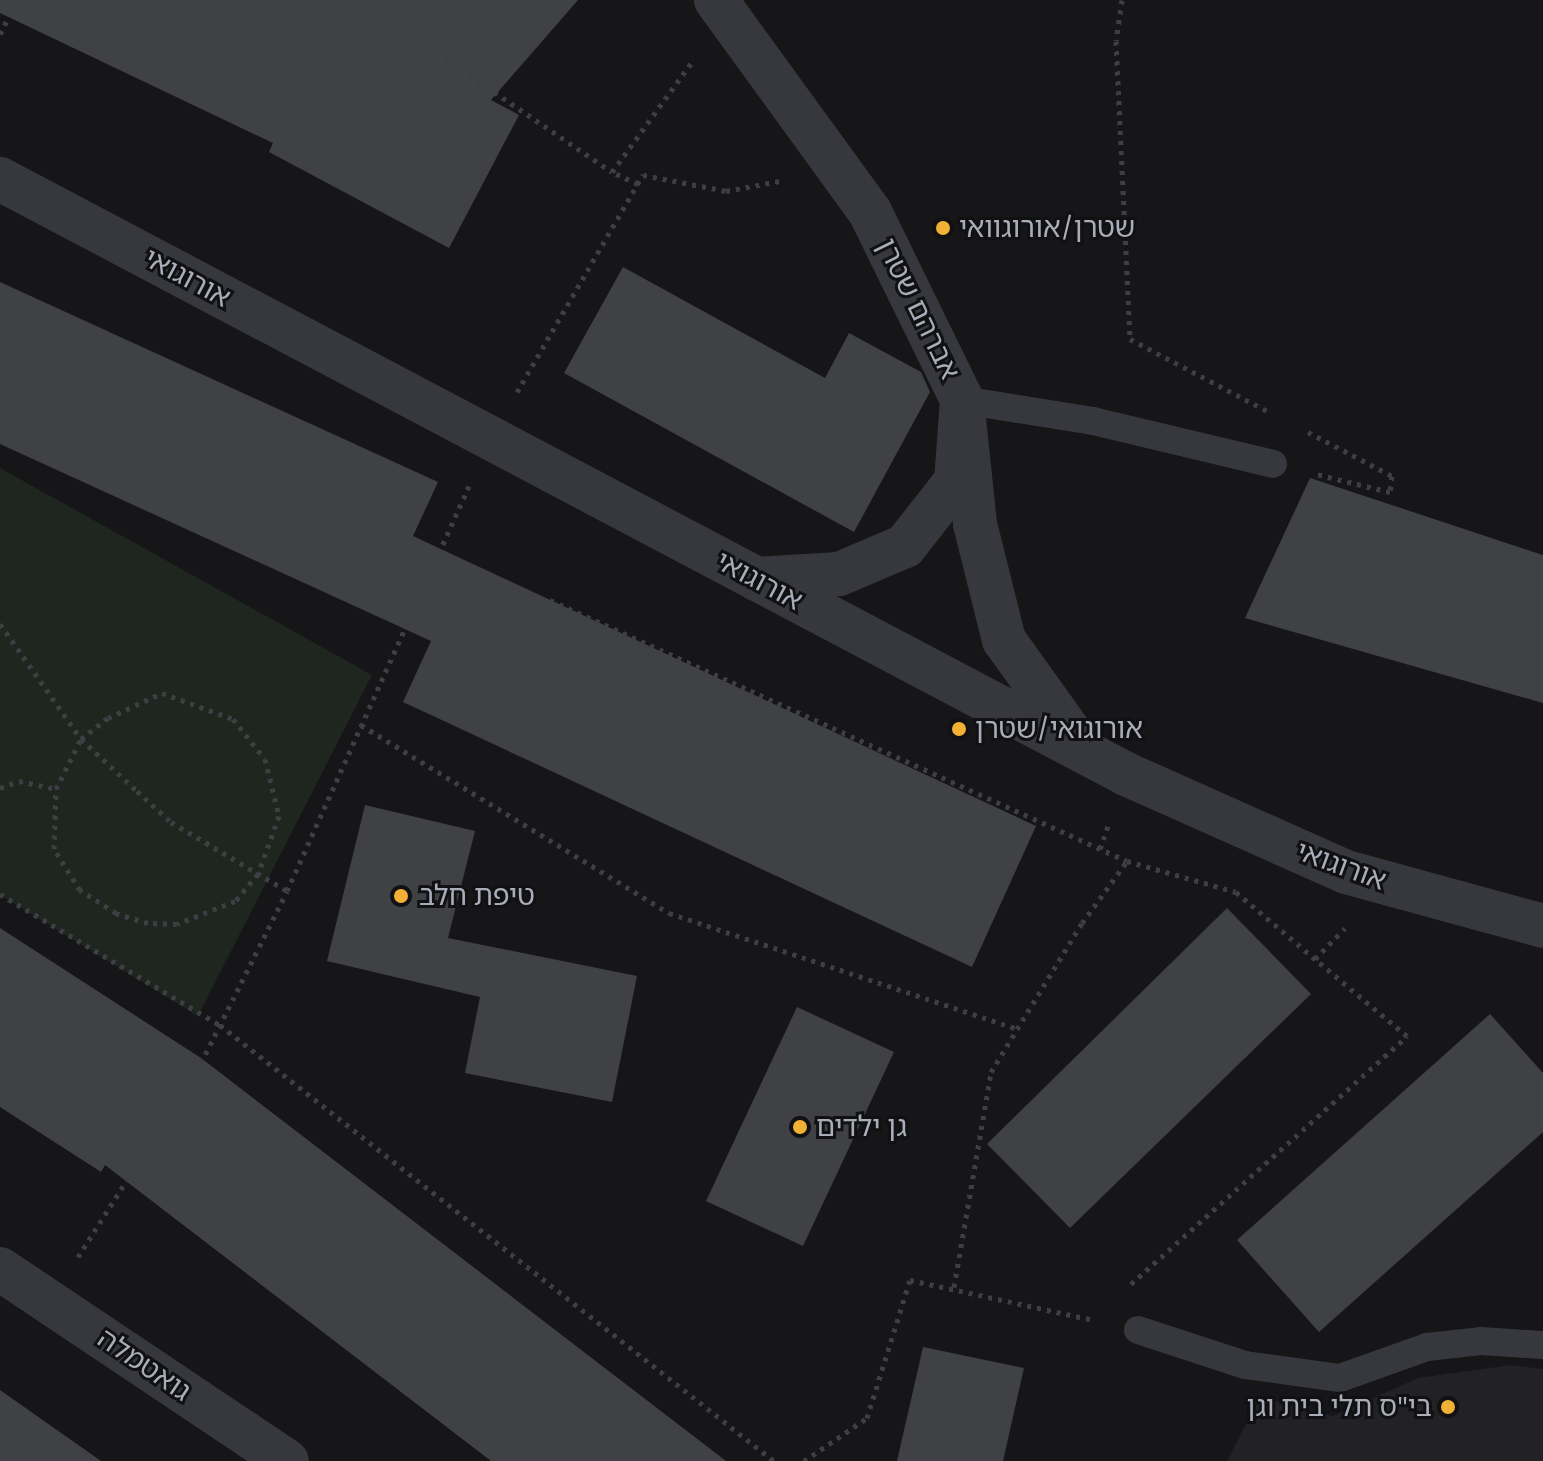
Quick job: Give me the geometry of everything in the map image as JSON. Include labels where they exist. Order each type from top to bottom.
[{"type":"street","name":"אברהם שטרן","points":[[716,0],[842,169],[914,294],[962,400],[956,481],[905,546],[839,574],[756,579]]},
{"type":"street","name":"אורוגואי","points":[[0,179],[1086,753],[1232,823],[1387,884],[1543,926]]},
{"type":"street","points":[[962,400],[975,524],[1004,640],[1086,753]]},
{"type":"street","name":"גואטמלה","points":[[0,1269],[287,1461]]},
{"type":"lane","points":[[962,400],[1093,421],[1273,464]]},
{"type":"lane","points":[[1138,1330],[1245,1365],[1340,1378],[1427,1347],[1481,1341],[1543,1345]]},
{"type":"path","points":[[0,34],[17,0]]},
{"type":"path","points":[[1122,0],[1116,41],[1130,339],[1282,418]]},
{"type":"path","points":[[428,47],[612,172],[638,184]]},
{"type":"path","points":[[612,172],[694,59]]},
{"type":"path","points":[[49,1302],[220,1025],[287,891],[490,438],[643,175],[726,191],[842,169]]},
{"type":"path","points":[[1273,464],[1390,492],[1392,476],[1296,426]]},
{"type":"path","points":[[550,600],[1127,861],[1236,892],[1407,1036],[1127,1288]]},
{"type":"path","points":[[0,624],[81,739],[171,822],[287,891]]},
{"type":"path","points":[[162,693],[233,719],[265,759],[279,816],[258,874],[235,901],[177,924],[148,923],[116,913],[80,890],[54,849],[56,789],[81,739],[108,718],[162,693]]},
{"type":"path","points":[[361,725],[669,913],[1018,1029]]},
{"type":"path","points":[[0,788],[19,781],[56,789]]},
{"type":"path","points":[[954,1287],[991,1072],[1127,861]]},
{"type":"path","points":[[1315,959],[1387,884]]},
{"type":"path","points":[[0,894],[220,1025],[774,1461]]},
{"type":"path","points":[[804,1461],[867,1418],[910,1280],[954,1287],[1138,1330]]},
{"type":"path","points":[[1092,1319],[1103,1309]]},
{"type":"shaded area","points":[[0,468],[372,675],[198,1016],[0,895]]},
{"type":"shaded area","name":"בי\"ס תלי בית וגן","points":[[1511,1365],[1543,1369],[1543,1461],[1227,1461],[1260,1397],[1333,1416],[1418,1378]]},
{"type":"building","points":[[0,0],[578,0],[491,100],[519,115],[449,248],[269,152],[273,143],[0,13]]},
{"type":"building","points":[[623,267],[825,378],[849,333],[921,372],[930,392],[854,532],[564,373]]},
{"type":"building","points":[[0,282],[438,482],[413,536],[1036,826],[972,967],[403,702],[431,641],[0,444]]},
{"type":"building","points":[[1310,478],[1543,555],[1543,703],[1245,618]]},
{"type":"building","points":[[365,805],[475,831],[448,938],[637,976],[612,1102],[465,1073],[480,997],[327,961]]},
{"type":"building","points":[[1227,908],[1311,994],[1070,1228],[987,1144]]},
{"type":"building","points":[[0,928],[201,1058],[726,1461],[491,1461],[105,1165],[101,1172],[0,1107]]},
{"type":"building","name":"גן ילדים","points":[[797,1007],[894,1052],[803,1246],[706,1201]]},
{"type":"building","points":[[1490,1014],[1543,1073],[1543,1132],[1319,1332],[1237,1240]]},
{"type":"building","points":[[923,1347],[1024,1368],[1003,1461],[897,1461]]},
{"type":"building","points":[[0,1390],[101,1461],[0,1461]]},
{"type":"place","name":"שטרן/אורוגוואי","points":[[943,228]]},
{"type":"place","name":"אורוגואי/שטרן","points":[[959,729]]},
{"type":"place","name":"טיפת חלב","points":[[401,896]]},
{"type":"place","name":"גן ילדים","points":[[800,1127]]},
{"type":"place","name":"בי\"ס תלי בית וגן","points":[[1448,1407]]}]
